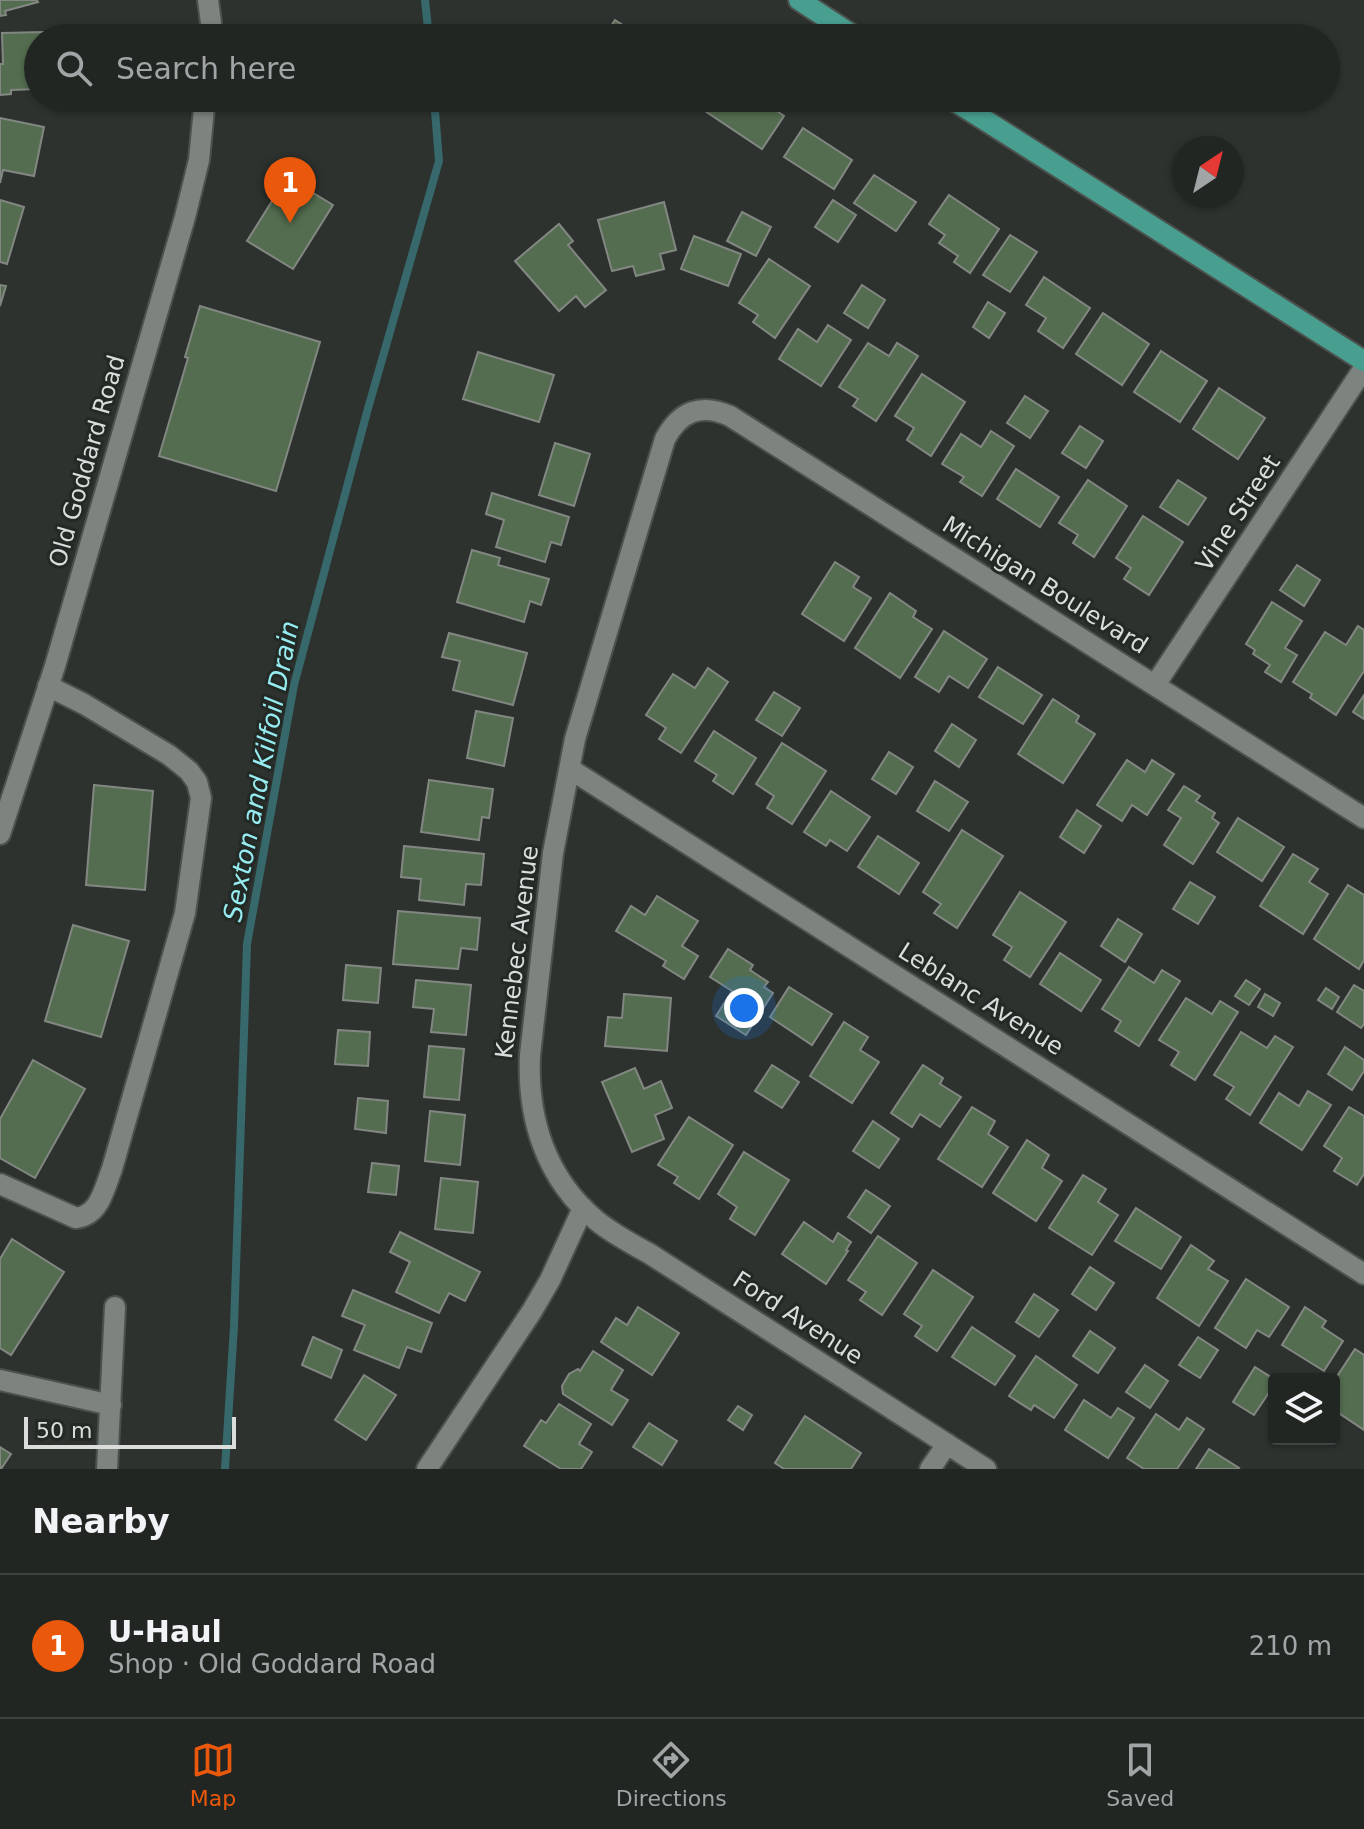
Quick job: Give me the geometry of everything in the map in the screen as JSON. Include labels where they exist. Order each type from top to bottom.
[{"type":"main road","points":[[799,0],[836,24]]},
{"type":"main road","points":[[972,112],[1364,361]]},
{"type":"street","points":[[208,0],[211,24]]},
{"type":"street","name":"Old Goddard Road","points":[[0,834],[48,686],[185,217],[199,160],[204,112]]},
{"type":"street","name":"Vine Street","points":[[1155,685],[1364,368]]},
{"type":"street","name":"Michigan Boulevard","points":[[693,411],[718,410],[730,416],[1364,818]]},
{"type":"street","name":"Kennebec Avenue","points":[[583,1208],[558,1177],[543,1147],[533,1114],[529,1080],[553,853],[575,739],[665,439],[678,419],[693,411]]},
{"type":"street","points":[[0,1184],[76,1218],[86,1217],[97,1207],[112,1169],[185,913],[201,798],[197,782],[189,771],[169,755],[48,686]]},
{"type":"street","name":"Leblanc Avenue","points":[[570,769],[1364,1274]]},
{"type":"street","points":[[427,1469],[532,1311],[583,1208]]},
{"type":"street","name":"Ford Avenue","points":[[583,1208],[618,1236],[986,1469]]},
{"type":"street","points":[[107,1469],[115,1307]]},
{"type":"street","points":[[0,1380],[111,1405]]},
{"type":"street","points":[[930,1469],[947,1444]]},
{"type":"building","points":[[0,0],[38,2],[5,11],[6,15],[0,16]]},
{"type":"building","points":[[24,32],[24,90],[11,90],[11,94],[0,95],[0,64],[3,64],[2,33]]},
{"type":"building","points":[[706,112],[778,112],[784,116],[762,149]]},
{"type":"building","points":[[0,118],[44,127],[34,176],[3,170],[0,183]]},
{"type":"building","points":[[803,128],[852,160],[834,189],[784,157]]},
{"type":"building","points":[[874,175],[916,202],[896,231],[854,203]]},
{"type":"building","points":[[287,177],[333,205],[293,269],[247,241]]},
{"type":"building","points":[[949,195],[999,229],[970,273],[954,262],[958,256],[939,243],[945,235],[929,224]]},
{"type":"building","points":[[0,200],[24,207],[7,264],[0,262]]},
{"type":"building","points":[[833,200],[856,215],[838,242],[815,227]]},
{"type":"building","points":[[664,202],[676,250],[660,254],[664,269],[636,276],[633,266],[612,271],[598,220]]},
{"type":"building","points":[[742,212],[771,227],[756,256],[727,241]]},
{"type":"building","points":[[559,224],[573,241],[568,245],[606,290],[585,307],[576,296],[559,311],[515,261]]},
{"type":"building","points":[[1010,235],[1037,252],[1010,292],[983,275]]},
{"type":"building","points":[[694,236],[741,254],[728,286],[681,269]]},
{"type":"building","points":[[769,259],[810,286],[775,338],[753,322],[758,315],[739,303]]},
{"type":"building","points":[[1044,277],[1090,308],[1063,348],[1038,331],[1046,318],[1026,305]]},
{"type":"building","points":[[0,285],[6,286],[0,306]]},
{"type":"building","points":[[862,285],[885,300],[868,328],[844,313]]},
{"type":"building","points":[[988,302],[1005,313],[989,338],[973,327]]},
{"type":"building","points":[[200,306],[320,342],[276,491],[159,456]]},
{"type":"building","points":[[1103,313],[1149,344],[1122,385],[1076,354]]},
{"type":"building","points":[[828,325],[851,340],[821,386],[779,359],[798,329],[817,342]]},
{"type":"building","points":[[868,343],[889,356],[897,343],[918,356],[876,421],[853,406],[858,399],[839,387]]},
{"type":"building","points":[[1161,351],[1207,381],[1180,422],[1134,392]]},
{"type":"building","points":[[478,352],[554,375],[539,422],[463,399]]},
{"type":"building","points":[[922,374],[965,402],[931,456],[907,440],[914,428],[895,416]]},
{"type":"building","points":[[1219,388],[1265,418],[1238,459],[1193,429]]},
{"type":"building","points":[[1025,396],[1048,411],[1030,438],[1007,423]]},
{"type":"building","points":[[1080,426],[1103,441],[1086,468],[1062,453]]},
{"type":"building","points":[[991,431],[1014,446],[982,496],[960,482],[964,477],[942,464],[961,434],[981,447]]},
{"type":"building","points":[[555,443],[590,454],[574,506],[539,495]]},
{"type":"building","points":[[1016,469],[1059,497],[1040,527],[997,499]]},
{"type":"building","points":[[1088,480],[1127,506],[1094,557],[1073,543],[1078,535],[1059,523]]},
{"type":"building","points":[[1178,480],[1206,498],[1188,525],[1160,507]]},
{"type":"building","points":[[492,493],[569,517],[561,545],[551,542],[545,562],[496,547],[504,520],[486,514]]},
{"type":"building","points":[[1143,516],[1183,542],[1149,595],[1124,579],[1131,568],[1116,558]]},
{"type":"building","points":[[472,550],[500,558],[498,565],[549,579],[541,605],[530,601],[524,622],[457,602]]},
{"type":"building","points":[[835,562],[859,577],[853,587],[871,598],[844,641],[802,614]]},
{"type":"building","points":[[1297,565],[1320,580],[1304,606],[1280,590]]},
{"type":"building","points":[[890,593],[916,611],[913,617],[932,629],[900,678],[855,648]]},
{"type":"building","points":[[1272,602],[1302,621],[1285,648],[1297,655],[1281,682],[1265,672],[1270,665],[1253,654],[1255,650],[1246,644]]},
{"type":"building","points":[[1358,626],[1364,630],[1364,671],[1336,715],[1293,682],[1325,632],[1346,645]]},
{"type":"building","points":[[944,631],[987,659],[968,688],[949,676],[939,692],[915,677]]},
{"type":"building","points":[[449,633],[527,653],[513,705],[453,690],[460,661],[442,657]]},
{"type":"building","points":[[998,667],[1042,695],[1023,724],[979,697]]},
{"type":"building","points":[[708,668],[728,682],[681,753],[659,739],[666,728],[646,715],[673,674],[695,688]]},
{"type":"building","points":[[774,692],[800,708],[782,736],[756,720]]},
{"type":"building","points":[[1364,695],[1364,719],[1353,712]]},
{"type":"building","points":[[1053,699],[1079,716],[1076,722],[1095,734],[1063,783],[1018,754]]},
{"type":"building","points":[[476,711],[513,718],[504,766],[467,758]]},
{"type":"building","points":[[952,724],[976,740],[959,767],[935,751]]},
{"type":"building","points":[[714,731],[756,758],[733,794],[713,781],[717,775],[695,761]]},
{"type":"building","points":[[782,743],[826,771],[792,824],[767,808],[774,796],[756,784]]},
{"type":"building","points":[[889,752],[913,767],[896,794],[872,779]]},
{"type":"building","points":[[1127,760],[1145,772],[1152,760],[1174,774],[1147,815],[1132,805],[1122,821],[1097,805]]},
{"type":"building","points":[[429,780],[493,789],[489,818],[482,817],[479,840],[421,832]]},
{"type":"building","points":[[935,781],[968,802],[949,831],[917,811]]},
{"type":"building","points":[[94,785],[153,791],[145,890],[86,885]]},
{"type":"building","points":[[1184,786],[1200,796],[1196,801],[1215,813],[1212,818],[1219,823],[1193,864],[1164,845],[1181,818],[1168,810]]},
{"type":"building","points":[[831,791],[870,817],[847,851],[830,840],[826,846],[804,832]]},
{"type":"building","points":[[1077,810],[1101,826],[1084,853],[1060,837]]},
{"type":"building","points":[[1238,818],[1284,847],[1262,881],[1217,852]]},
{"type":"building","points":[[962,830],[1003,856],[957,928],[934,913],[941,904],[923,892]]},
{"type":"building","points":[[878,836],[919,863],[899,894],[858,867]]},
{"type":"building","points":[[404,846],[484,854],[481,885],[466,884],[464,905],[419,900],[421,879],[401,877]]},
{"type":"building","points":[[1293,854],[1318,869],[1309,882],[1328,894],[1303,934],[1260,906]]},
{"type":"building","points":[[1190,882],[1215,897],[1198,924],[1173,909]]},
{"type":"building","points":[[1348,885],[1364,895],[1364,960],[1359,969],[1314,939]]},
{"type":"building","points":[[1020,892],[1066,922],[1030,977],[1004,960],[1012,947],[993,935]]},
{"type":"building","points":[[657,896],[698,921],[682,946],[698,956],[684,979],[663,966],[666,961],[616,931],[631,906],[645,915]]},
{"type":"building","points":[[398,911],[480,918],[477,950],[461,948],[458,969],[393,964]]},
{"type":"building","points":[[1118,919],[1142,934],[1125,962],[1101,946]]},
{"type":"building","points":[[73,925],[129,941],[101,1037],[45,1021]]},
{"type":"building","points":[[728,949],[753,965],[750,970],[768,982],[764,987],[773,993],[746,1035],[716,1016],[732,991],[710,977]]},
{"type":"building","points":[[1060,953],[1101,980],[1081,1011],[1040,984]]},
{"type":"building","points":[[346,965],[381,968],[378,1003],[343,1000]]},
{"type":"building","points":[[1129,967],[1154,983],[1162,970],[1180,981],[1139,1046],[1115,1031],[1121,1021],[1102,1009]]},
{"type":"building","points":[[416,980],[471,985],[466,1035],[431,1032],[434,1009],[413,1007]]},
{"type":"building","points":[[1246,980],[1260,989],[1249,1005],[1235,996]]},
{"type":"building","points":[[1354,985],[1364,991],[1364,1024],[1361,1028],[1337,1012]]},
{"type":"building","points":[[789,987],[832,1014],[812,1045],[770,1017]]},
{"type":"building","points":[[1326,988],[1339,997],[1332,1009],[1318,1000]]},
{"type":"building","points":[[624,994],[671,998],[667,1051],[605,1046],[608,1017],[622,1018]]},
{"type":"building","points":[[1265,994],[1280,1003],[1273,1016],[1258,1007]]},
{"type":"building","points":[[1186,998],[1212,1014],[1220,1001],[1238,1012],[1195,1080],[1171,1065],[1179,1052],[1159,1040]]},
{"type":"building","points":[[844,1022],[868,1037],[860,1050],[879,1062],[852,1103],[810,1076]]},
{"type":"building","points":[[338,1030],[370,1032],[368,1066],[335,1064]]},
{"type":"building","points":[[1241,1032],[1267,1048],[1275,1036],[1293,1047],[1250,1115],[1226,1099],[1234,1087],[1214,1075]]},
{"type":"building","points":[[429,1046],[464,1049],[459,1100],[424,1097]]},
{"type":"building","points":[[1345,1047],[1364,1060],[1364,1071],[1352,1090],[1328,1074]]},
{"type":"building","points":[[33,1060],[85,1089],[35,1178],[0,1158],[0,1119]]},
{"type":"building","points":[[772,1065],[799,1082],[782,1108],[755,1091]]},
{"type":"building","points":[[923,1065],[943,1078],[940,1084],[961,1097],[940,1127],[920,1114],[912,1127],[891,1113]]},
{"type":"building","points":[[635,1068],[644,1089],[661,1081],[672,1108],[655,1115],[664,1139],[632,1152],[602,1082]]},
{"type":"building","points":[[1308,1091],[1331,1105],[1302,1150],[1260,1123],[1279,1093],[1299,1106]]},
{"type":"building","points":[[358,1098],[388,1101],[386,1133],[355,1129]]},
{"type":"building","points":[[972,1107],[995,1121],[988,1134],[1008,1147],[982,1187],[938,1159]]},
{"type":"building","points":[[1349,1107],[1364,1116],[1364,1174],[1357,1185],[1334,1171],[1342,1158],[1324,1146]]},
{"type":"building","points":[[430,1111],[465,1115],[460,1165],[425,1161]]},
{"type":"building","points":[[689,1117],[733,1145],[699,1199],[674,1183],[678,1177],[658,1165]]},
{"type":"building","points":[[873,1121],[899,1139],[879,1168],[853,1151]]},
{"type":"building","points":[[1027,1140],[1049,1155],[1042,1168],[1062,1181],[1036,1221],[993,1193]]},
{"type":"building","points":[[744,1152],[789,1180],[755,1235],[730,1219],[737,1207],[718,1194]]},
{"type":"building","points":[[372,1163],[399,1166],[396,1195],[368,1192]]},
{"type":"building","points":[[1083,1175],[1106,1189],[1098,1202],[1118,1215],[1092,1255],[1049,1228]]},
{"type":"building","points":[[441,1178],[478,1182],[473,1233],[435,1229]]},
{"type":"building","points":[[866,1190],[890,1206],[871,1233],[848,1217]]},
{"type":"building","points":[[1136,1208],[1181,1237],[1161,1269],[1115,1241]]},
{"type":"building","points":[[804,1222],[833,1242],[838,1233],[851,1242],[826,1284],[782,1254]]},
{"type":"building","points":[[400,1232],[480,1272],[465,1301],[449,1293],[439,1313],[396,1292],[410,1262],[390,1252]]},
{"type":"building","points":[[878,1236],[917,1263],[882,1315],[860,1300],[866,1292],[848,1280]]},
{"type":"building","points":[[12,1239],[64,1272],[11,1355],[0,1348],[0,1259]]},
{"type":"building","points":[[1191,1245],[1214,1261],[1208,1269],[1228,1281],[1199,1326],[1157,1298]]},
{"type":"building","points":[[1090,1267],[1114,1283],[1096,1310],[1072,1294]]},
{"type":"building","points":[[933,1270],[973,1297],[937,1351],[915,1336],[922,1326],[904,1314]]},
{"type":"building","points":[[1246,1279],[1289,1307],[1269,1337],[1257,1330],[1246,1348],[1215,1328]]},
{"type":"building","points":[[353,1290],[432,1323],[421,1352],[407,1347],[399,1368],[354,1350],[365,1325],[342,1316]]},
{"type":"building","points":[[1034,1294],[1058,1310],[1039,1337],[1016,1322]]},
{"type":"building","points":[[638,1307],[679,1333],[652,1375],[601,1342],[616,1318],[627,1325]]},
{"type":"building","points":[[1305,1307],[1326,1321],[1322,1327],[1343,1341],[1324,1371],[1282,1345]]},
{"type":"building","points":[[972,1327],[1015,1356],[995,1385],[952,1357]]},
{"type":"building","points":[[1090,1331],[1115,1348],[1098,1373],[1073,1356]]},
{"type":"building","points":[[313,1337],[342,1350],[331,1378],[302,1365]]},
{"type":"building","points":[[1198,1337],[1218,1350],[1200,1378],[1179,1365]]},
{"type":"building","points":[[1355,1349],[1364,1355],[1364,1430],[1340,1414],[1339,1373]]},
{"type":"building","points":[[593,1351],[623,1370],[611,1390],[628,1400],[612,1425],[563,1394],[562,1386],[569,1374],[578,1369],[580,1371]]},
{"type":"building","points":[[1036,1356],[1077,1385],[1054,1418],[1034,1405],[1031,1410],[1009,1396]]},
{"type":"building","points":[[1145,1365],[1168,1381],[1150,1408],[1126,1392]]},
{"type":"building","points":[[1255,1367],[1268,1375],[1268,1394],[1254,1415],[1233,1402]]},
{"type":"building","points":[[364,1375],[396,1395],[366,1440],[335,1420]]},
{"type":"building","points":[[1084,1400],[1111,1418],[1118,1408],[1134,1418],[1108,1458],[1065,1430]]},
{"type":"building","points":[[559,1404],[591,1424],[579,1444],[592,1452],[581,1469],[561,1469],[524,1446],[541,1420],[546,1423]]},
{"type":"building","points":[[738,1406],[752,1415],[743,1430],[728,1420]]},
{"type":"building","points":[[1156,1414],[1179,1430],[1187,1418],[1204,1429],[1177,1469],[1144,1469],[1127,1458]]},
{"type":"building","points":[[805,1416],[861,1453],[851,1469],[784,1469],[775,1463]]},
{"type":"building","points":[[649,1423],[677,1441],[662,1465],[633,1447]]},
{"type":"building","points":[[0,1447],[11,1454],[1,1469],[0,1469]]},
{"type":"building","points":[[1209,1449],[1239,1468],[1196,1469]]},
{"type":"waterway","name":"Sexton and Kilfoil Drain","points":[[425,0],[428,24]]},
{"type":"waterway","name":"Sexton and Kilfoil Drain","points":[[225,1469],[234,1326],[247,944],[294,685],[367,412],[439,161],[435,112]]},
{"type":"place","name":"U-Haul","points":[[290,223]]}]
